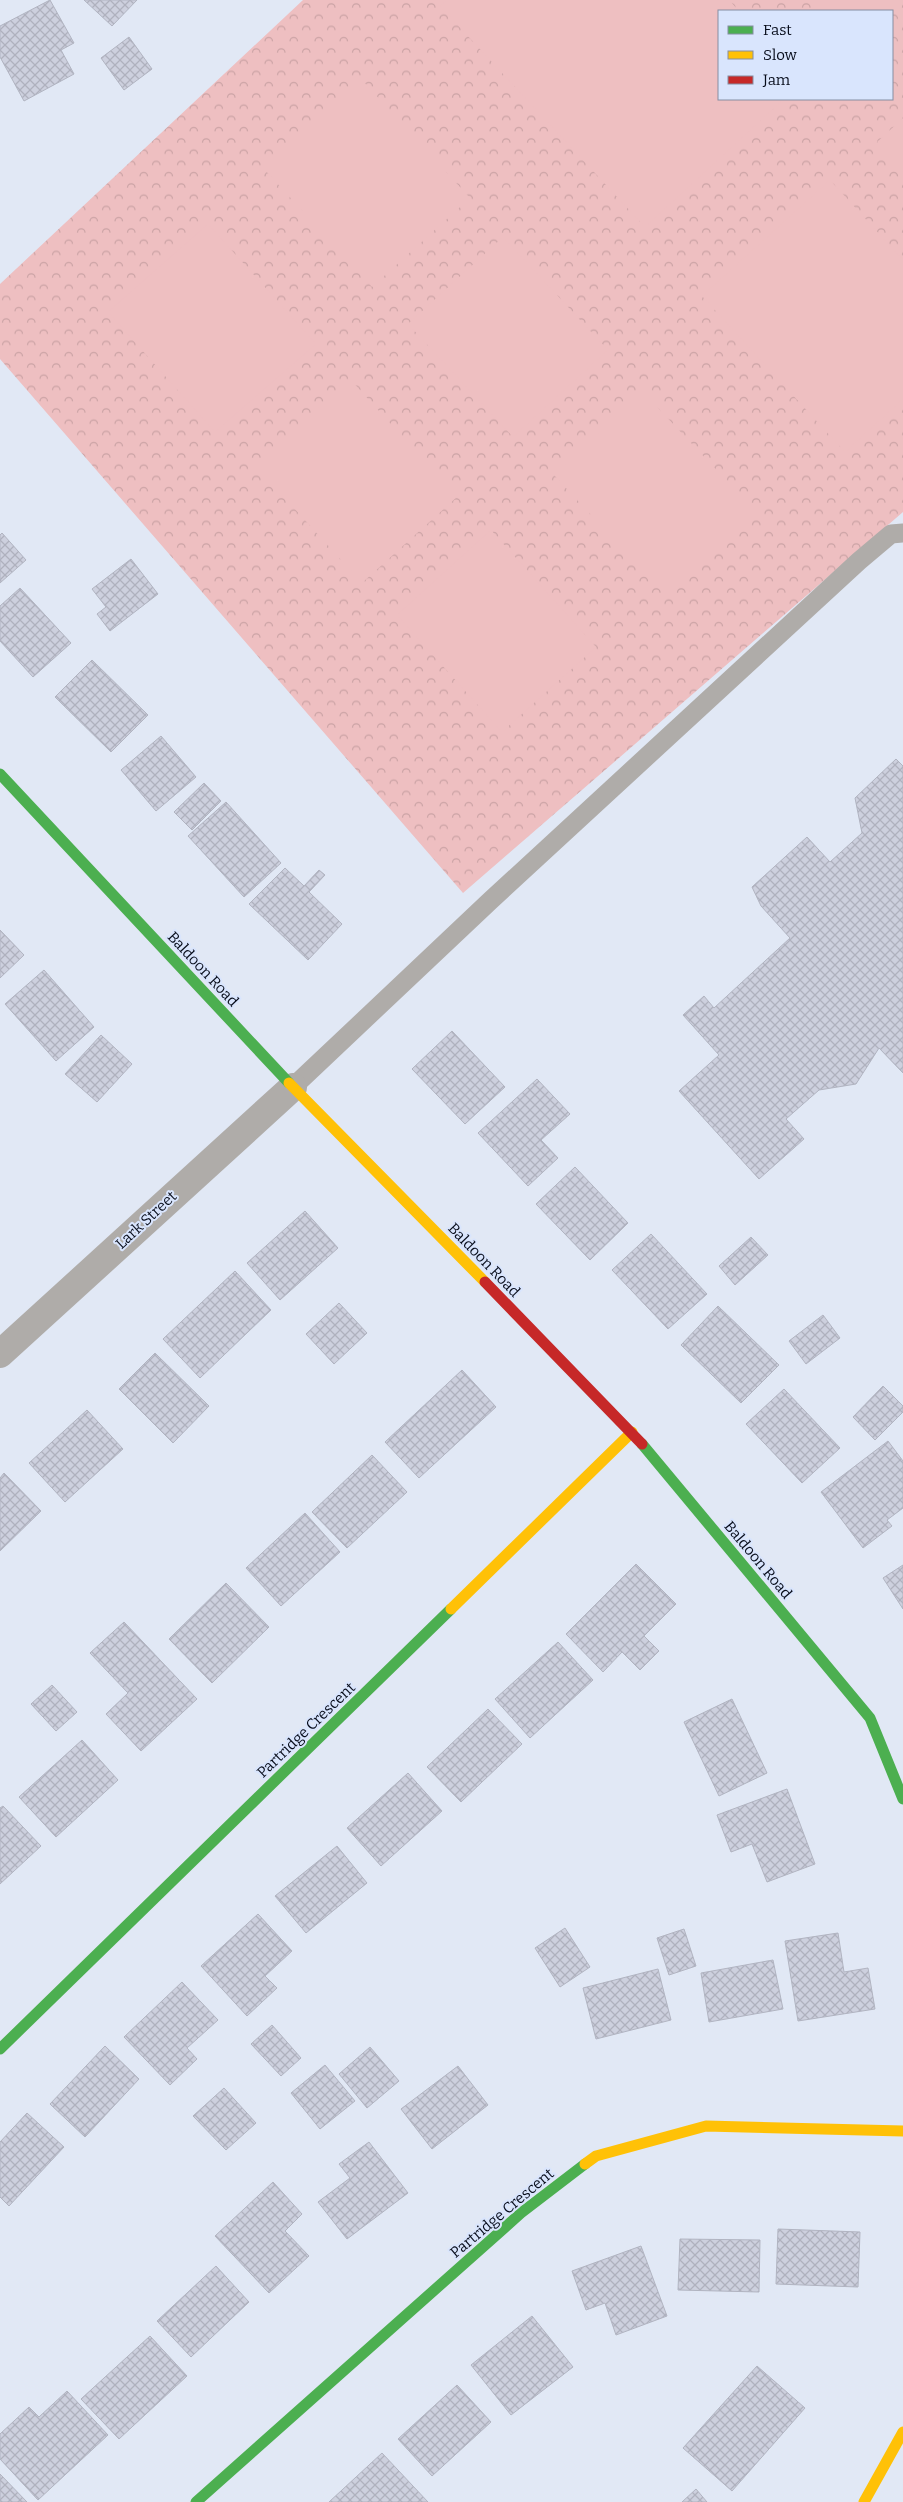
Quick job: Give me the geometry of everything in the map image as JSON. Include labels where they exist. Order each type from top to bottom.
[{"type":"street","name":"Baldoon Road","points":[[0,774],[293,1087],[632,1432],[870,1718],[903,1799]]},
{"type":"street","name":"Lark Street","points":[[0,1354],[293,1087]]},
{"type":"street","name":"Partridge Crescent","points":[[0,2049],[632,1432]]},
{"type":"street","name":"Partridge Crescent","points":[[196,2502],[521,2213],[596,2156],[706,2126],[809,2127],[903,2131]]},
{"type":"street","points":[[864,2502],[903,2432]]},
{"type":"lane","points":[[293,1087],[484,906],[859,561],[891,534],[903,533]]},
{"type":"green space","points":[[303,0],[903,0],[903,512],[463,893],[0,359],[0,284]]},
{"type":"green space","points":[[447,0],[729,0],[738,10],[718,10],[718,100],[783,100],[645,227],[440,6]]},
{"type":"green space","points":[[817,0],[897,0],[886,10],[826,10]]},
{"type":"green space","points":[[362,80],[470,198],[372,287],[264,169]]},
{"type":"green space","points":[[903,118],[903,170],[877,142]]},
{"type":"green space","points":[[830,180],[903,260],[903,399],[845,452],[702,296]]},
{"type":"green space","points":[[208,224],[316,344],[215,432],[108,312]]},
{"type":"green space","points":[[503,237],[608,350],[513,437],[408,324]]},
{"type":"green space","points":[[350,379],[457,497],[362,583],[255,465]]},
{"type":"green space","points":[[643,392],[756,512],[666,596],[554,475]]},
{"type":"green space","points":[[491,530],[596,647],[502,732],[397,615]]},
{"type":"building","points":[[50,0],[74,43],[61,50],[74,74],[24,101],[0,57],[0,26]]},
{"type":"building","points":[[84,0],[137,0],[112,26]]},
{"type":"building","points":[[129,37],[152,69],[124,90],[101,58]]},
{"type":"building","points":[[2,533],[26,560],[0,583],[0,535]]},
{"type":"building","points":[[131,559],[158,594],[110,631],[97,614],[106,607],[92,589]]},
{"type":"building","points":[[20,588],[71,643],[33,677],[0,641],[0,606]]},
{"type":"building","points":[[92,660],[148,715],[111,752],[55,697]]},
{"type":"building","points":[[161,736],[196,777],[156,811],[121,770]]},
{"type":"building","points":[[896,759],[903,766],[903,1073],[879,1048],[856,1084],[819,1090],[786,1119],[804,1139],[759,1179],[679,1091],[719,1055],[683,1015],[704,996],[714,1008],[790,938],[761,906],[752,887],[807,837],[830,862],[862,833],[855,798]]},
{"type":"building","points":[[204,783],[221,801],[192,830],[174,812]]},
{"type":"building","points":[[226,802],[281,863],[244,897],[188,836]]},
{"type":"building","points":[[285,868],[304,886],[319,870],[325,875],[309,892],[342,924],[308,960],[249,904]]},
{"type":"building","points":[[0,930],[24,955],[0,978]]},
{"type":"building","points":[[44,970],[94,1027],[56,1061],[5,1004]]},
{"type":"building","points":[[452,1031],[505,1087],[465,1124],[412,1069]]},
{"type":"building","points":[[101,1035],[132,1064],[97,1102],[65,1074]]},
{"type":"building","points":[[537,1079],[570,1114],[541,1140],[558,1158],[528,1186],[478,1133]]},
{"type":"building","points":[[575,1167],[628,1223],[590,1260],[536,1204]]},
{"type":"building","points":[[305,1211],[338,1248],[280,1300],[247,1263]]},
{"type":"building","points":[[651,1234],[707,1294],[668,1329],[612,1270]]},
{"type":"building","points":[[751,1237],[768,1255],[735,1285],[719,1266]]},
{"type":"building","points":[[235,1271],[271,1310],[200,1378],[163,1339]]},
{"type":"building","points":[[339,1303],[367,1333],[334,1364],[306,1334]]},
{"type":"building","points":[[718,1306],[779,1365],[741,1403],[681,1345]]},
{"type":"building","points":[[823,1315],[840,1338],[806,1364],[789,1341]]},
{"type":"building","points":[[155,1353],[209,1406],[173,1443],[119,1389]]},
{"type":"building","points":[[462,1370],[496,1407],[419,1478],[385,1442]]},
{"type":"building","points":[[883,1386],[903,1406],[903,1412],[875,1440],[853,1417]]},
{"type":"building","points":[[784,1389],[840,1448],[802,1483],[746,1424]]},
{"type":"building","points":[[87,1410],[123,1449],[65,1502],[29,1463]]},
{"type":"building","points":[[888,1441],[903,1461],[903,1508],[887,1520],[892,1526],[863,1548],[821,1492]]},
{"type":"building","points":[[372,1455],[407,1492],[347,1548],[312,1512]]},
{"type":"building","points":[[4,1473],[41,1511],[0,1551],[0,1478]]},
{"type":"building","points":[[305,1513],[340,1552],[281,1606],[246,1568]]},
{"type":"building","points":[[636,1564],[676,1604],[644,1636],[659,1651],[640,1670],[622,1652],[603,1672],[566,1634]]},
{"type":"building","points":[[903,1565],[903,1609],[883,1578]]},
{"type":"building","points":[[226,1583],[269,1627],[212,1683],[169,1639]]},
{"type":"building","points":[[124,1622],[197,1699],[141,1751],[106,1714],[128,1693],[90,1653]]},
{"type":"building","points":[[558,1642],[593,1680],[530,1738],[495,1699]]},
{"type":"building","points":[[52,1685],[77,1712],[56,1731],[31,1704]]},
{"type":"building","points":[[732,1699],[767,1773],[719,1796],[684,1722]]},
{"type":"building","points":[[488,1709],[522,1744],[461,1802],[427,1767]]},
{"type":"building","points":[[82,1740],[118,1780],[56,1837],[19,1797]]},
{"type":"building","points":[[408,1773],[442,1811],[381,1866],[347,1828]]},
{"type":"building","points":[[787,1789],[815,1864],[767,1882],[752,1844],[731,1852],[717,1815]]},
{"type":"building","points":[[3,1806],[41,1846],[0,1884],[0,1808]]},
{"type":"building","points":[[337,1846],[367,1883],[306,1933],[275,1896]]},
{"type":"building","points":[[258,1914],[292,1951],[265,1976],[277,1988],[247,2016],[201,1966]]},
{"type":"building","points":[[565,1928],[590,1967],[560,1987],[535,1948]]},
{"type":"building","points":[[684,1929],[696,1966],[669,1975],[657,1938]]},
{"type":"building","points":[[838,1933],[844,1972],[868,1968],[875,2009],[798,2021],[785,1941]]},
{"type":"building","points":[[773,1960],[783,2009],[709,2022],[701,1973]]},
{"type":"building","points":[[658,1969],[671,2020],[596,2039],[583,1988]]},
{"type":"building","points":[[182,1982],[218,2020],[187,2048],[197,2059],[170,2085],[124,2037]]},
{"type":"building","points":[[272,2025],[301,2058],[281,2076],[251,2044]]},
{"type":"building","points":[[105,2046],[139,2079],[85,2137],[50,2104]]},
{"type":"building","points":[[370,2047],[399,2081],[367,2108],[339,2074]]},
{"type":"building","points":[[325,2065],[355,2101],[320,2129],[291,2093]]},
{"type":"building","points":[[458,2066],[488,2105],[432,2149],[401,2109]]},
{"type":"building","points":[[224,2088],[256,2123],[226,2150],[193,2116]]},
{"type":"building","points":[[27,2113],[64,2147],[9,2206],[0,2197],[0,2142]]},
{"type":"building","points":[[369,2142],[408,2193],[347,2239],[318,2202],[350,2178],[339,2164]]},
{"type":"building","points":[[273,2182],[302,2214],[285,2231],[309,2256],[269,2293],[215,2236]]},
{"type":"building","points":[[778,2229],[860,2232],[858,2287],[776,2284]]},
{"type":"building","points":[[680,2239],[760,2240],[759,2292],[678,2290]]},
{"type":"building","points":[[641,2246],[667,2316],[616,2335],[605,2303],[586,2310],[572,2271]]},
{"type":"building","points":[[216,2266],[249,2302],[191,2357],[157,2321]]},
{"type":"building","points":[[532,2316],[573,2367],[511,2415],[471,2365]]},
{"type":"building","points":[[150,2336],[187,2376],[119,2439],[81,2399]]},
{"type":"building","points":[[757,2366],[805,2408],[732,2491],[683,2448]]},
{"type":"building","points":[[457,2385],[491,2422],[432,2476],[398,2439]]},
{"type":"building","points":[[67,2391],[108,2435],[38,2500],[0,2459],[0,2434],[29,2407],[39,2417]]},
{"type":"building","points":[[382,2453],[428,2502],[329,2502]]},
{"type":"building","points":[[0,2474],[27,2502],[0,2502]]},
{"type":"building","points":[[696,2489],[707,2502],[682,2502]]},
{"type":"traffic: fast","points":[[0,774],[289,1083]]},
{"type":"traffic: fast","points":[[642,1444],[870,1718],[903,1799]]},
{"type":"traffic: fast","points":[[0,2049],[451,1609]]},
{"type":"traffic: fast","points":[[196,2502],[521,2213],[585,2164]]},
{"type":"traffic: slow","points":[[289,1083],[485,1282]]},
{"type":"traffic: slow","points":[[451,1609],[632,1432]]},
{"type":"traffic: slow","points":[[585,2164],[596,2156],[706,2126],[903,2131]]},
{"type":"traffic: slow","points":[[864,2502],[903,2432]]},
{"type":"traffic: jam","points":[[485,1282],[642,1444]]}]
